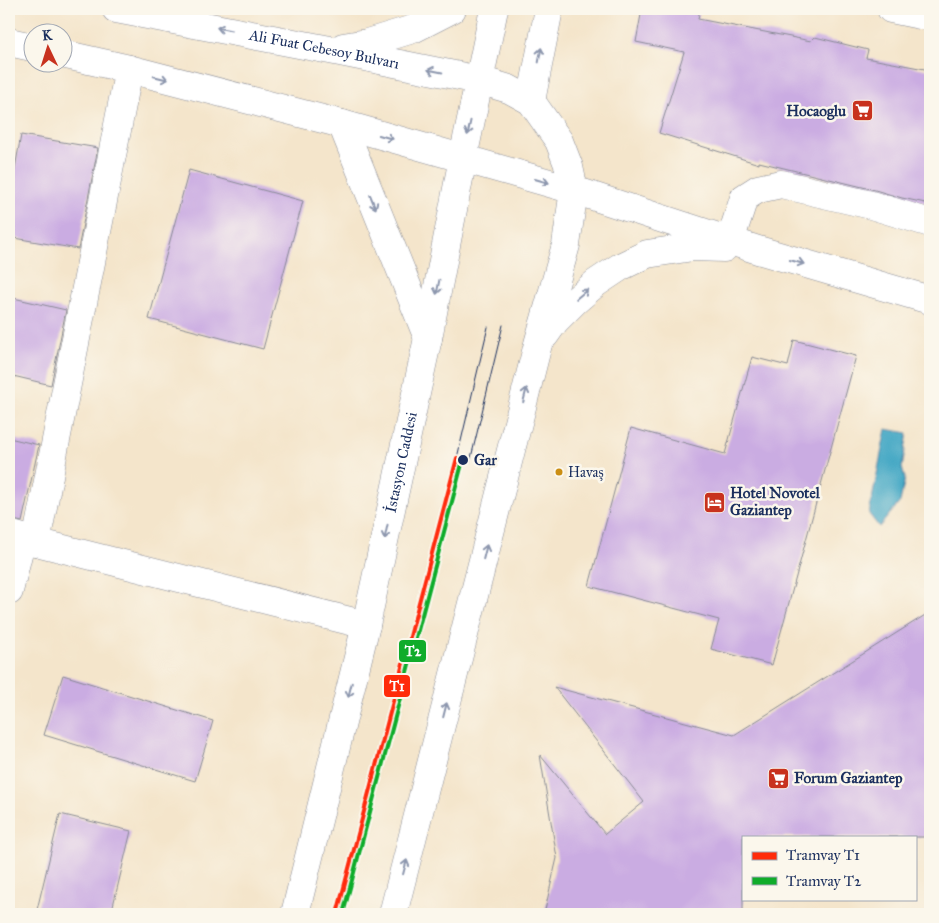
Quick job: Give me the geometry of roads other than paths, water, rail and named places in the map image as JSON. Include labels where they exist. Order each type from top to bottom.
[{"type":"street","name":"Ali Fuat Cebesoy Bulvarı","points":[[116,9],[479,80],[509,89],[531,101]]},
{"type":"street","points":[[330,50],[367,43],[413,29],[452,9]]},
{"type":"street","name":"İstasyon Caddesi","points":[[295,914],[366,625],[428,338],[494,9]]},
{"type":"street","points":[[393,914],[538,344],[566,245],[574,190],[569,167],[559,141],[531,101],[549,9]]},
{"type":"street","points":[[891,9],[930,17]]},
{"type":"street","points":[[9,42],[22,45]]},
{"type":"street","points":[[72,56],[342,124],[463,158],[574,190],[758,250],[930,300]]},
{"type":"street","points":[[9,591],[129,69]]},
{"type":"street","points":[[342,124],[428,338]]},
{"type":"street","points":[[730,241],[744,198],[758,189],[781,184],[871,205],[930,223]]},
{"type":"street","points":[[538,344],[555,321],[596,282],[646,254],[693,246],[758,250]]},
{"type":"street","points":[[22,538],[366,625]]},
{"type":"water","points":[[886,429],[908,433],[902,468],[905,478],[900,502],[879,527],[869,514]]},
{"type":"tram line","points":[[470,462],[503,325]]},
{"type":"tram line","points":[[457,458],[488,327]]},
{"type":"tram line","name":"T1","points":[[337,914],[457,458]]},
{"type":"tram line","name":"T2","points":[[343,914],[463,460]]},
{"type":"place","name":"Hocaoglu","points":[[862,111]]},
{"type":"place","name":"Gar","points":[[463,460]]},
{"type":"place","name":"Havaş","points":[[559,472]]},
{"type":"place","name":"Hotel Novotel Gaziantep","points":[[714,502]]},
{"type":"place","name":"Forum Gaziantep","points":[[778,778]]}]
